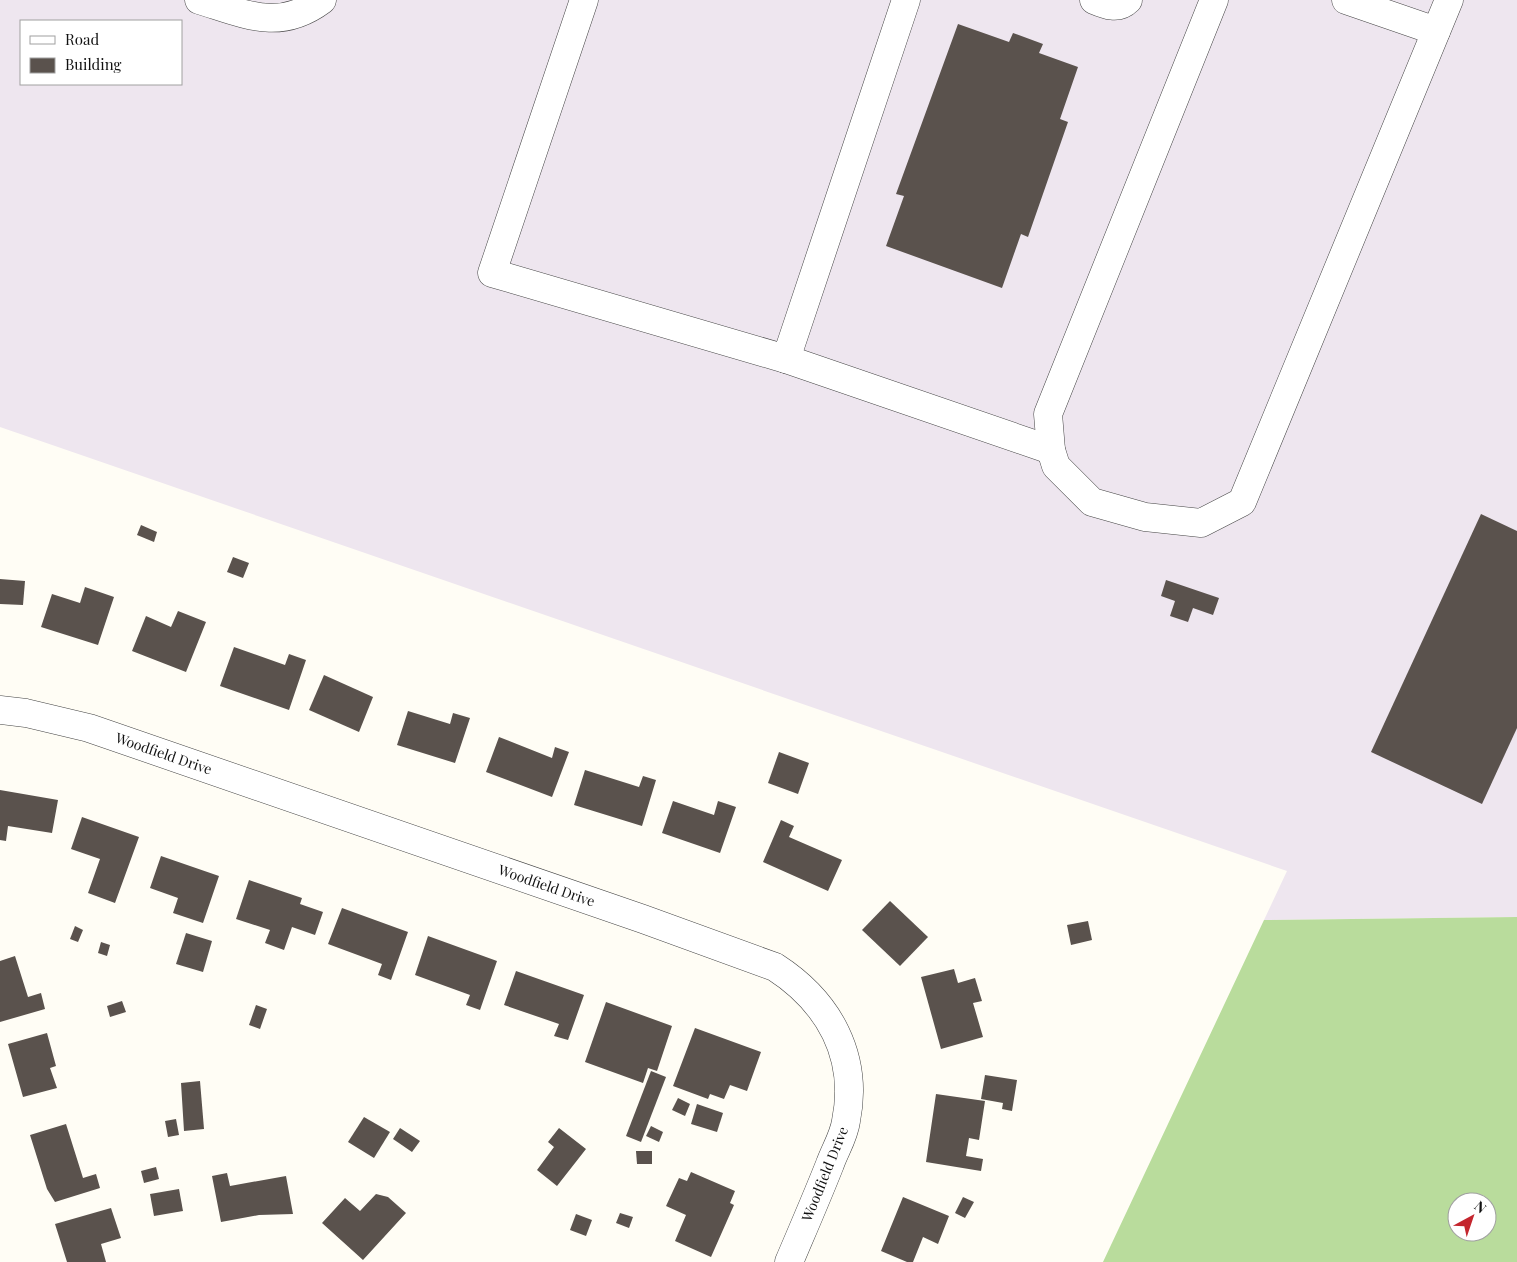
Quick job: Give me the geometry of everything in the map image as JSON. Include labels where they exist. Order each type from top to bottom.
[{"type":"street","points":[[199,0],[260,18],[291,17],[322,0]]},
{"type":"street","points":[[584,0],[492,273],[786,359],[1051,450]]},
{"type":"street","points":[[786,359],[906,0]]},
{"type":"street","points":[[1094,0],[1109,6],[1123,5],[1128,0]]},
{"type":"street","points":[[1214,0],[1048,414],[1051,450],[1056,466],[1092,502],[1145,517],[1201,523],[1242,502],[1449,0]]},
{"type":"street","points":[[1346,0],[1436,31]]},
{"type":"street","name":"Woodfield Drive","points":[[0,710],[26,713],[90,728],[643,919],[775,967],[793,979],[812,998],[828,1018],[837,1034],[843,1051],[849,1087],[846,1124],[789,1262]]},
{"type":"shaded area","points":[[0,0],[1517,0],[1517,917],[1264,920],[1287,871],[0,427]]},
{"type":"green space","points":[[1517,917],[1517,1262],[1103,1262],[1264,920]]},
{"type":"building","points":[[958,24],[1009,42],[1013,33],[1043,44],[1039,53],[1078,67],[1060,119],[1068,122],[1028,237],[1021,234],[1002,288],[886,246],[904,196],[896,194]]},
{"type":"building","points":[[1481,514],[1517,531],[1517,728],[1482,804],[1371,752]]},
{"type":"building","points":[[141,525],[157,532],[154,542],[137,535]]},
{"type":"building","points":[[233,557],[249,563],[243,578],[227,572]]},
{"type":"building","points":[[0,579],[25,581],[23,605],[0,604]]},
{"type":"building","points":[[1166,580],[1219,598],[1213,615],[1193,608],[1188,622],[1170,616],[1175,601],[1161,596]]},
{"type":"building","points":[[85,587],[114,597],[98,645],[41,627],[52,594],[80,603]]},
{"type":"building","points":[[178,611],[206,622],[186,672],[132,651],[146,616],[171,627]]},
{"type":"building","points":[[234,647],[285,665],[289,654],[306,660],[289,710],[220,686]]},
{"type":"building","points":[[324,675],[373,697],[359,732],[309,710]]},
{"type":"building","points":[[408,711],[450,724],[453,713],[470,718],[455,763],[397,745]]},
{"type":"building","points":[[499,737],[552,758],[555,747],[569,752],[552,797],[486,772]]},
{"type":"building","points":[[779,752],[809,763],[798,794],[768,783]]},
{"type":"building","points":[[585,770],[639,787],[643,776],[656,780],[642,826],[574,805]]},
{"type":"building","points":[[0,790],[58,800],[52,833],[8,826],[6,841],[0,840]]},
{"type":"building","points":[[673,801],[714,815],[718,801],[736,807],[720,853],[662,833]]},
{"type":"building","points":[[82,817],[139,837],[115,903],[88,893],[100,859],[71,849]]},
{"type":"building","points":[[781,820],[794,826],[789,837],[842,860],[828,891],[763,862]]},
{"type":"building","points":[[161,856],[219,876],[203,923],[173,913],[178,898],[150,888]]},
{"type":"building","points":[[249,880],[302,898],[300,904],[323,912],[315,935],[292,927],[284,950],[265,943],[270,930],[236,919]]},
{"type":"building","points":[[890,901],[928,937],[900,966],[862,930]]},
{"type":"building","points":[[342,908],[408,932],[391,980],[378,975],[382,964],[328,944]]},
{"type":"building","points":[[1088,921],[1092,940],[1071,945],[1067,925]]},
{"type":"building","points":[[75,926],[83,930],[78,942],[70,939]]},
{"type":"building","points":[[186,933],[212,941],[203,972],[176,964]]},
{"type":"building","points":[[428,936],[497,961],[480,1010],[466,1005],[470,995],[415,975]]},
{"type":"building","points":[[101,942],[110,945],[107,956],[98,953]]},
{"type":"building","points":[[15,956],[28,997],[41,993],[45,1009],[0,1022],[0,961]]},
{"type":"building","points":[[954,969],[958,983],[975,978],[982,1001],[973,1003],[983,1037],[941,1049],[921,977]]},
{"type":"building","points":[[516,971],[584,995],[568,1040],[554,1036],[559,1024],[504,1005]]},
{"type":"building","points":[[122,1001],[126,1012],[110,1017],[107,1006]]},
{"type":"building","points":[[606,1002],[672,1026],[657,1071],[648,1068],[643,1083],[585,1062]]},
{"type":"building","points":[[256,1005],[267,1009],[260,1029],[249,1025]]},
{"type":"building","points":[[695,1028],[761,1052],[747,1091],[730,1085],[724,1099],[710,1094],[708,1099],[673,1086]]},
{"type":"building","points":[[47,1033],[56,1066],[50,1068],[57,1088],[23,1097],[8,1044]]},
{"type":"building","points":[[651,1071],[666,1077],[641,1142],[626,1136]]},
{"type":"building","points":[[985,1075],[1017,1080],[1012,1111],[1002,1109],[1003,1103],[981,1099]]},
{"type":"building","points":[[200,1081],[204,1129],[184,1131],[181,1083]]},
{"type":"building","points":[[936,1094],[985,1101],[979,1140],[969,1138],[966,1156],[983,1159],[981,1171],[926,1162]]},
{"type":"building","points":[[678,1098],[690,1104],[685,1116],[672,1110]]},
{"type":"building","points":[[697,1104],[723,1113],[717,1132],[691,1124]]},
{"type":"building","points":[[364,1117],[390,1132],[374,1158],[348,1142]]},
{"type":"building","points":[[176,1119],[179,1135],[168,1137],[165,1121]]},
{"type":"building","points":[[66,1124],[83,1178],[96,1174],[100,1188],[55,1202],[47,1189],[30,1135]]},
{"type":"building","points":[[651,1126],[663,1132],[659,1142],[646,1136]]},
{"type":"building","points":[[400,1128],[420,1141],[412,1152],[393,1139]]},
{"type":"building","points":[[559,1128],[586,1149],[557,1186],[537,1170],[554,1147],[548,1142]]},
{"type":"building","points":[[636,1151],[652,1151],[652,1164],[637,1164]]},
{"type":"building","points":[[156,1167],[159,1179],[144,1183],[141,1171]]},
{"type":"building","points":[[691,1172],[735,1191],[730,1203],[734,1205],[711,1257],[675,1241],[686,1215],[666,1206],[679,1178],[687,1181]]},
{"type":"building","points":[[227,1173],[230,1186],[286,1176],[293,1214],[259,1215],[221,1222],[212,1176]]},
{"type":"building","points":[[179,1189],[183,1211],[154,1216],[150,1194]]},
{"type":"building","points":[[376,1194],[388,1197],[406,1213],[363,1260],[322,1223],[345,1198],[360,1211]]},
{"type":"building","points":[[903,1197],[949,1216],[938,1244],[923,1237],[913,1262],[907,1262],[881,1251]]},
{"type":"building","points":[[963,1197],[974,1202],[965,1218],[955,1213]]},
{"type":"building","points":[[111,1208],[121,1238],[101,1244],[106,1262],[67,1262],[55,1224]]},
{"type":"building","points":[[620,1213],[633,1217],[629,1228],[616,1223]]},
{"type":"building","points":[[576,1214],[592,1220],[586,1236],[570,1230]]}]
